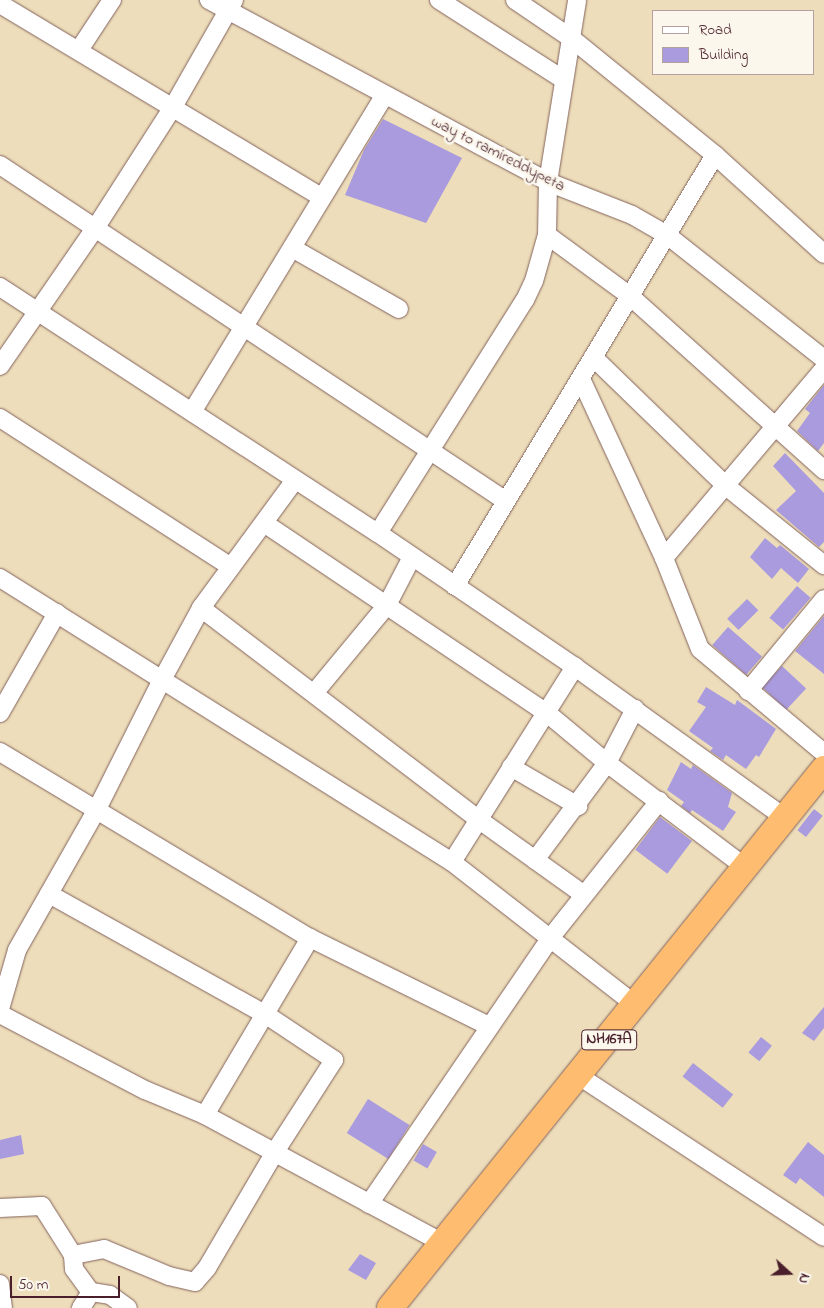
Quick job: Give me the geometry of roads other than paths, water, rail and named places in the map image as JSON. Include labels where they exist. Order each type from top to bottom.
[{"type":"highway","name":"NH167A","points":[[390,1308],[579,1076],[824,769]]},
{"type":"street","points":[[79,50],[112,0]]},
{"type":"street","name":"way to ramireddypeta","points":[[209,0],[231,5],[385,95],[548,182],[632,215],[668,235],[824,359]]},
{"type":"street","points":[[439,0],[564,80]]},
{"type":"street","points":[[515,0],[571,38],[715,155],[824,254]]},
{"type":"street","points":[[378,533],[525,300],[547,235],[548,182],[577,0]]},
{"type":"street","points":[[0,4],[322,197]]},
{"type":"street","points":[[0,366],[36,310],[96,228],[173,108],[231,5]]},
{"type":"street","points":[[192,412],[385,95]]},
{"type":"street","points":[[455,586],[715,155]]},
{"type":"street","points":[[0,165],[506,501]]},
{"type":"street","points":[[547,235],[630,296],[777,425],[824,470]]},
{"type":"street","points":[[292,248],[399,309]]},
{"type":"street","points":[[0,287],[378,533],[635,709],[784,818]]},
{"type":"street","points":[[593,357],[726,486],[824,565]]},
{"type":"street","points":[[664,558],[824,369]]},
{"type":"street","points":[[580,379],[664,558],[700,649],[824,753]]},
{"type":"street","points":[[0,418],[231,567]]},
{"type":"street","points":[[0,1009],[16,950],[96,812],[162,678],[201,608],[296,480]]},
{"type":"street","points":[[264,523],[547,713],[607,763],[745,867]]},
{"type":"street","points":[[315,692],[387,605],[412,557]]},
{"type":"street","points":[[0,578],[162,678],[452,862],[551,937],[636,1005]]},
{"type":"street","points":[[748,691],[824,599]]},
{"type":"street","points":[[201,608],[315,692],[478,819],[584,895]]},
{"type":"street","points":[[0,713],[57,613]]},
{"type":"street","points":[[452,862],[575,667]]},
{"type":"street","points":[[535,860],[578,806],[607,763],[635,709]]},
{"type":"street","points":[[0,752],[96,812],[310,938],[489,1026]]},
{"type":"street","points":[[511,767],[578,806]]},
{"type":"street","points":[[369,1204],[551,937],[659,801]]},
{"type":"street","points":[[49,894],[265,1014],[334,1060],[274,1152],[207,1268],[195,1282],[183,1280],[104,1249],[72,1255]]},
{"type":"street","points":[[205,1115],[310,938]]},
{"type":"street","points":[[0,1014],[145,1090],[205,1115],[444,1243]]},
{"type":"street","points":[[579,1076],[824,1237]]},
{"type":"street","points":[[0,1208],[42,1206],[72,1255],[74,1269],[91,1292],[110,1295],[128,1308]]},
{"type":"street","points":[[0,1284],[3,1308]]},
{"type":"street","points":[[81,1308],[91,1292]]}]
